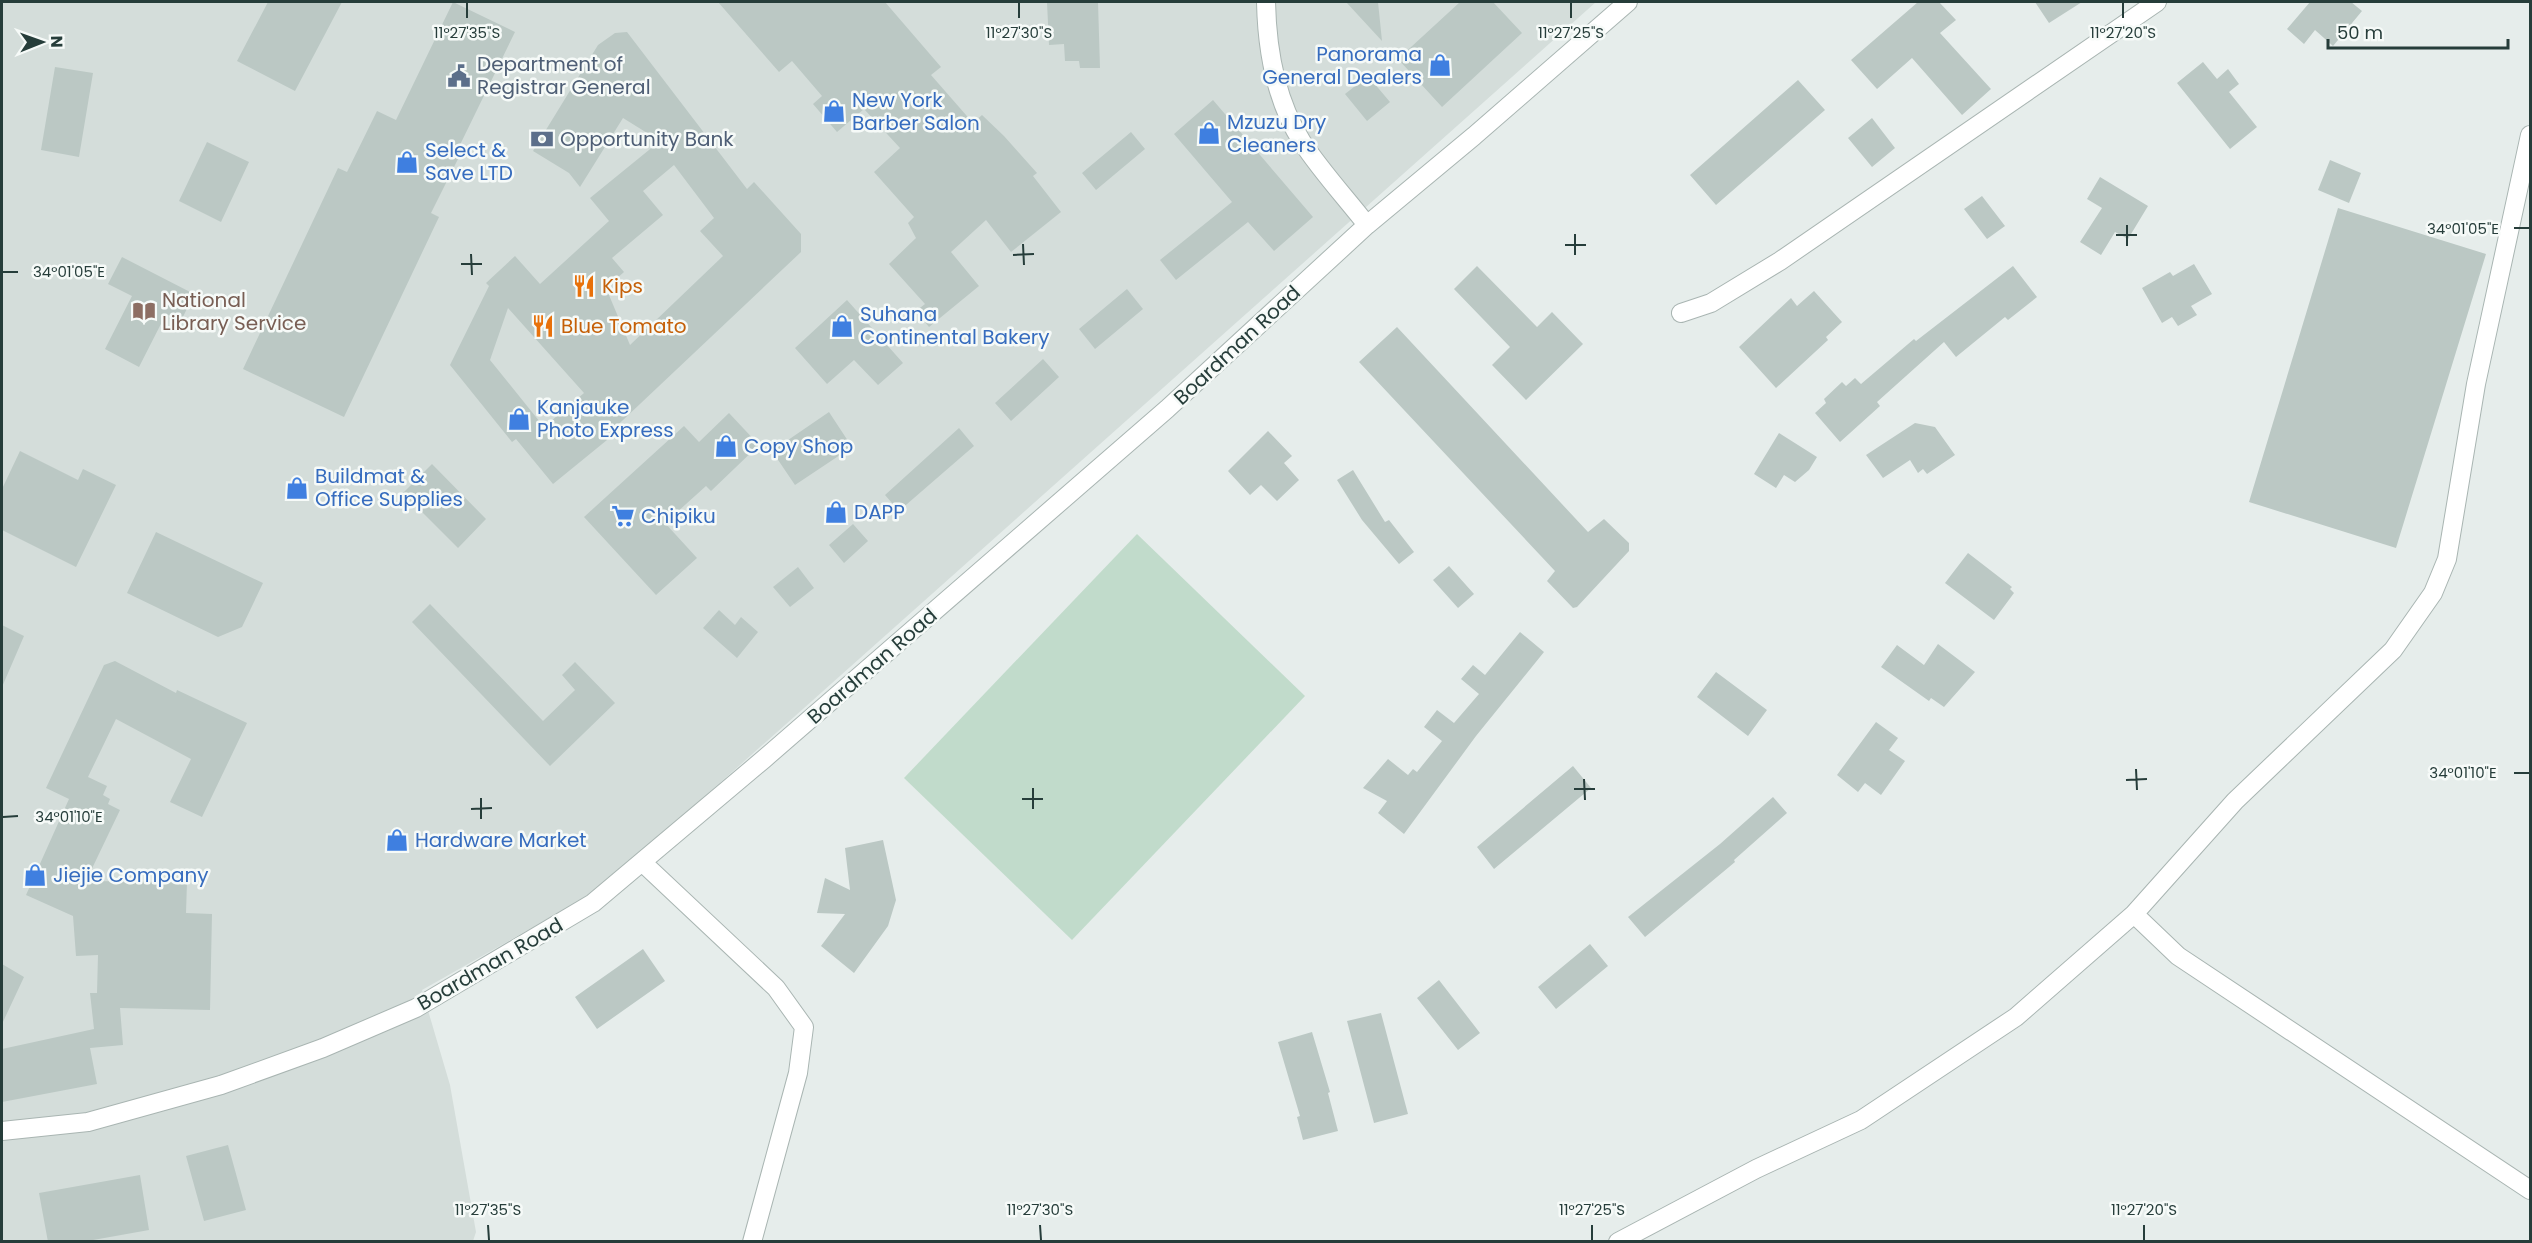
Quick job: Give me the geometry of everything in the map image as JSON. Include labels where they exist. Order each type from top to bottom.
[{"type":"street","points":[[1266,2],[1267,40],[1278,88],[1302,141],[1368,225]]},
{"type":"street","name":"Boardman Road","points":[[2,1131],[88,1122],[221,1085],[323,1048],[416,1008],[593,903],[1167,409],[1368,225],[1628,2]]},
{"type":"street","points":[[1681,313],[1711,303],[1780,261],[2157,2]]},
{"type":"street","points":[[1618,1242],[1756,1169],[1861,1120],[2016,1017],[2134,914],[2235,801],[2393,650],[2433,593],[2447,560],[2476,384],[2530,135]]},
{"type":"street","points":[[642,862],[776,988],[804,1027],[798,1073],[752,1242]]},
{"type":"street","points":[[2134,914],[2178,956],[2530,1190]]},
{"type":"shaded area","points":[[2,2],[1596,2],[602,888],[422,990],[450,1085],[476,1232],[473,1241],[2,1242]]},
{"type":"green space","points":[[1137,534],[1305,696],[1072,940],[904,778]]},
{"type":"building","points":[[268,2],[342,2],[295,91],[237,61]]},
{"type":"building","points":[[453,2],[515,32],[457,151],[461,153],[431,213],[439,217],[344,417],[243,369],[338,168],[347,172],[377,111],[396,120]]},
{"type":"building","points":[[718,2],[885,2],[941,67],[931,75],[973,123],[982,115],[1004,136],[1037,173],[1033,176],[1061,212],[1011,252],[986,220],[951,252],[979,286],[929,327],[916,311],[925,304],[889,264],[916,238],[908,223],[914,217],[874,172],[900,148],[864,109],[837,132],[813,104],[822,96],[792,61],[779,72]]},
{"type":"building","points":[[1047,2],[1098,2],[1100,68],[1080,68],[1079,61],[1065,61],[1064,44],[1049,45]]},
{"type":"building","points":[[1346,2],[1378,2],[1382,41]]},
{"type":"building","points":[[1460,2],[1493,2],[1522,33],[1442,107],[1398,59]]},
{"type":"building","points":[[1918,2],[1939,2],[1956,20],[1940,33],[1991,89],[1962,115],[1912,58],[1877,89],[1851,60]]},
{"type":"building","points":[[2035,2],[2082,2],[2049,23]]},
{"type":"building","points":[[2310,2],[2351,2],[2362,11],[2333,46],[2315,30],[2304,44],[2287,29]]},
{"type":"building","points":[[627,32],[747,189],[754,182],[801,234],[801,252],[605,437],[607,440],[553,484],[516,439],[512,442],[450,365],[489,286],[486,283],[515,256],[540,284],[609,221],[590,198],[660,141],[623,118],[580,187],[569,173],[533,151],[598,45],[615,33]],"holes":[[[674,165],[714,218],[700,231],[723,256],[630,345],[606,288],[624,272],[612,258],[663,215],[643,191]],[[508,308],[584,393],[544,427],[490,360]]]},
{"type":"building","points":[[2203,62],[2217,79],[2228,69],[2239,84],[2229,92],[2257,127],[2230,149],[2177,83]]},
{"type":"building","points":[[55,67],[93,73],[79,157],[41,150]]},
{"type":"building","points":[[1368,76],[1390,102],[1367,121],[1345,94]]},
{"type":"building","points":[[1798,80],[1825,110],[1716,205],[1690,175]]},
{"type":"building","points":[[1213,100],[1313,217],[1274,251],[1248,222],[1176,280],[1160,260],[1232,202],[1174,134]]},
{"type":"building","points":[[1872,118],[1895,148],[1872,167],[1848,138]]},
{"type":"building","points":[[1131,132],[1145,149],[1096,190],[1082,173]]},
{"type":"building","points":[[207,142],[249,162],[221,222],[179,201]]},
{"type":"building","points":[[2330,160],[2361,173],[2349,203],[2318,190]]},
{"type":"building","points":[[2100,177],[2148,206],[2128,239],[2115,232],[2101,255],[2080,242],[2102,208],[2087,199]]},
{"type":"building","points":[[1982,196],[2005,226],[1987,239],[1964,209]]},
{"type":"building","points":[[2338,208],[2486,254],[2396,548],[2249,502]]},
{"type":"building","points":[[122,257],[194,294],[181,321],[166,314],[139,367],[105,349],[132,296],[108,284]]},
{"type":"building","points":[[2194,264],[2212,294],[2191,306],[2197,315],[2178,326],[2172,317],[2162,323],[2142,288],[2170,272],[2173,276]]},
{"type":"building","points":[[1477,266],[1537,327],[1552,312],[1583,344],[1526,400],[1492,365],[1510,347],[1454,289]]},
{"type":"building","points":[[2013,266],[2037,297],[2008,320],[2005,317],[1956,357],[1944,342],[1877,402],[1880,406],[1840,442],[1815,413],[1826,403],[1824,399],[1842,382],[1846,386],[1855,378],[1861,384],[1914,339],[1916,341]]},
{"type":"building","points":[[1127,289],[1143,309],[1095,349],[1079,329]]},
{"type":"building","points":[[1814,291],[1842,322],[1826,337],[1828,340],[1776,388],[1739,347],[1791,298],[1797,306]]},
{"type":"building","points":[[847,300],[903,363],[878,385],[854,360],[827,384],[795,348]]},
{"type":"building","points":[[1397,327],[1588,532],[1604,519],[1629,543],[1629,551],[1577,607],[1573,608],[1547,581],[1555,571],[1359,362]]},
{"type":"building","points":[[1043,359],[1059,377],[1011,421],[995,403]]},
{"type":"building","points":[[829,412],[852,447],[795,485],[772,451]]},
{"type":"building","points":[[729,413],[759,445],[711,491],[706,486],[665,523],[697,558],[656,595],[584,517],[684,426],[699,442]]},
{"type":"building","points":[[1915,423],[1935,427],[1955,455],[1927,474],[1923,469],[1918,473],[1910,460],[1883,478],[1866,455]]},
{"type":"building","points":[[959,428],[974,446],[899,511],[885,495]]},
{"type":"building","points":[[1268,431],[1292,456],[1284,463],[1299,480],[1277,501],[1261,485],[1250,495],[1228,471]]},
{"type":"building","points":[[1779,433],[1817,457],[1809,470],[1795,482],[1784,475],[1776,488],[1754,474]]},
{"type":"building","points":[[20,451],[78,480],[83,469],[116,485],[76,567],[2,530],[2,489]]},
{"type":"building","points":[[432,464],[486,519],[458,548],[403,493]]},
{"type":"building","points":[[1353,470],[1385,522],[1389,520],[1414,552],[1399,564],[1362,520],[1337,480]]},
{"type":"building","points":[[853,524],[868,541],[844,563],[829,545]]},
{"type":"building","points":[[156,532],[263,583],[242,627],[218,637],[127,593]]},
{"type":"building","points":[[1968,553],[2012,587],[2010,589],[2014,593],[1994,620],[1945,583]]},
{"type":"building","points":[[1449,566],[1474,594],[1458,608],[1433,580]]},
{"type":"building","points":[[798,567],[814,588],[790,607],[773,587]]},
{"type":"building","points":[[430,604],[543,721],[575,690],[562,675],[575,662],[615,703],[550,766],[412,622]]},
{"type":"building","points":[[719,610],[735,625],[741,617],[758,632],[737,658],[703,628]]},
{"type":"building","points":[[2,625],[24,636],[2,687]]},
{"type":"building","points":[[1520,632],[1544,652],[1476,736],[1404,834],[1378,813],[1387,801],[1363,788],[1388,759],[1408,775],[1413,769],[1417,772],[1442,741],[1424,727],[1437,710],[1454,723],[1479,694],[1461,679],[1473,665],[1485,675]]},
{"type":"building","points":[[1938,644],[1975,672],[1944,707],[1931,698],[1929,701],[1881,667],[1897,645],[1924,665]]},
{"type":"building","points":[[115,661],[176,693],[177,690],[247,723],[202,817],[170,802],[191,759],[116,719],[88,777],[107,786],[103,795],[110,799],[108,804],[120,810],[86,881],[187,882],[186,913],[212,914],[210,1010],[120,1008],[123,1045],[90,1048],[97,1084],[2,1102],[2,1049],[94,1029],[90,993],[97,993],[98,955],[76,956],[73,916],[26,895],[69,799],[46,788],[104,665]]},
{"type":"building","points":[[1716,672],[1767,710],[1748,736],[1697,697]]},
{"type":"building","points":[[1876,722],[1898,738],[1889,750],[1905,761],[1881,795],[1865,783],[1858,792],[1837,775]]},
{"type":"building","points":[[1573,766],[1591,788],[1494,869],[1477,847]]},
{"type":"building","points":[[1773,797],[1787,813],[1734,860],[1735,862],[1645,937],[1628,917],[1720,844]]},
{"type":"building","points":[[883,840],[896,900],[888,926],[854,973],[821,946],[845,914],[817,913],[825,878],[850,890],[845,848]]},
{"type":"building","points":[[1590,944],[1608,966],[1556,1009],[1538,987]]},
{"type":"building","points":[[643,949],[665,981],[597,1029],[575,997]]},
{"type":"building","points":[[2,964],[24,977],[2,1024]]},
{"type":"building","points":[[1439,980],[1480,1033],[1458,1050],[1417,998]]},
{"type":"building","points":[[1381,1013],[1408,1114],[1374,1123],[1347,1021]]},
{"type":"building","points":[[1312,1032],[1330,1092],[1328,1093],[1338,1131],[1303,1140],[1297,1117],[1300,1116],[1278,1042]]},
{"type":"building","points":[[228,1145],[246,1210],[204,1221],[186,1156]]},
{"type":"building","points":[[140,1175],[149,1230],[82,1242],[48,1242],[39,1193]]},
{"type":"place","name":"Panorama General Dealers","points":[[1440,65]]},
{"type":"place","name":"Department of Registrar General","points":[[459,76]]},
{"type":"place","name":"New York Barber Salon","points":[[834,111]]},
{"type":"place","name":"Mzuzu Dry Cleaners","points":[[1209,133]]},
{"type":"place","name":"Opportunity Bank","points":[[542,139]]},
{"type":"place","name":"Select & Save LTD","points":[[407,162]]},
{"type":"place","name":"Kips","points":[[584,286]]},
{"type":"place","name":"National Library Service","points":[[144,311]]},
{"type":"place","name":"Blue Tomato","points":[[543,326]]},
{"type":"place","name":"Suhana Continental Bakery","points":[[842,326]]},
{"type":"place","name":"Kanjauke Photo Express","points":[[519,419]]},
{"type":"place","name":"Copy Shop","points":[[726,446]]},
{"type":"place","name":"Buildmat & Office Supplies","points":[[297,488]]},
{"type":"place","name":"DAPP","points":[[836,512]]},
{"type":"place","name":"Chipiku","points":[[623,516]]},
{"type":"place","name":"Hardware Market","points":[[397,840]]},
{"type":"place","name":"Jiejie Company","points":[[35,875]]}]
